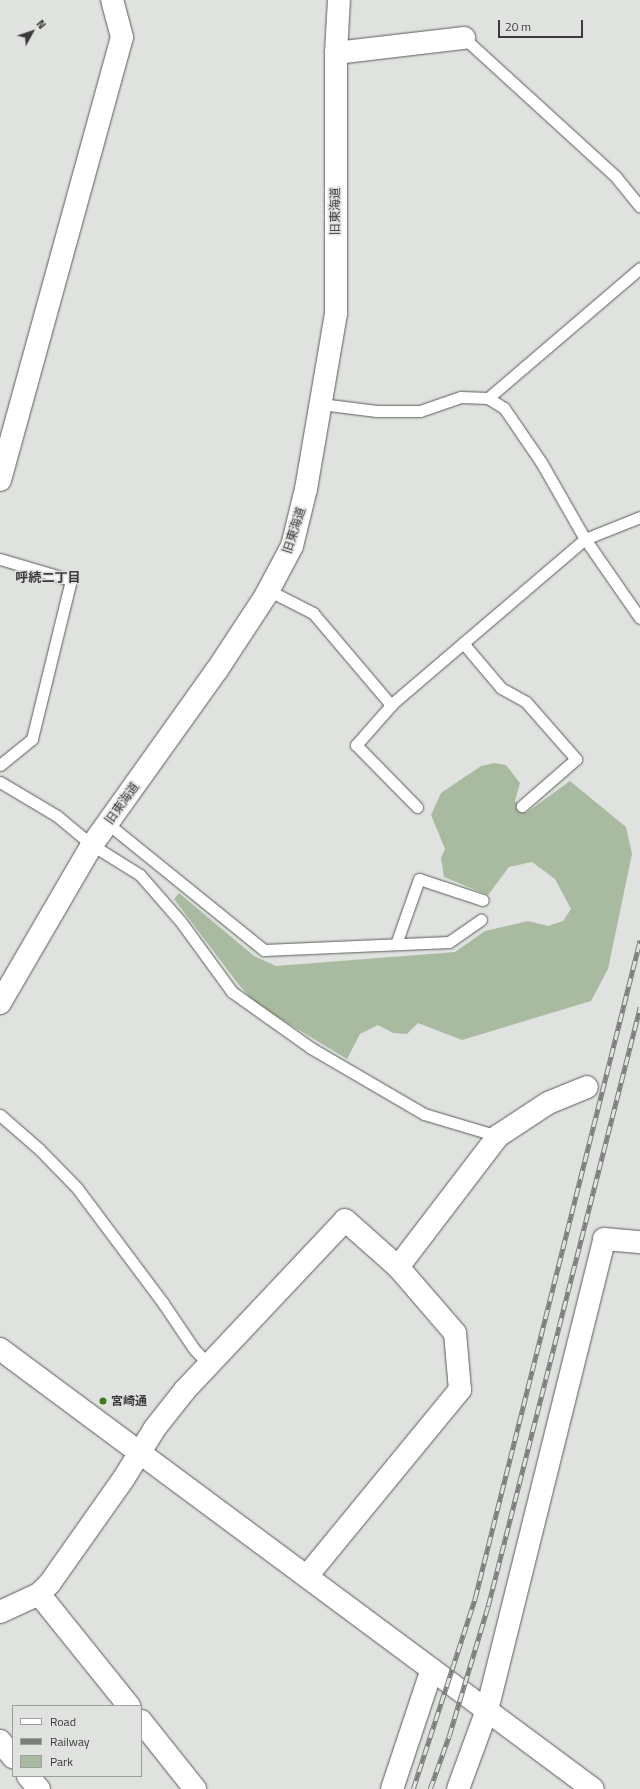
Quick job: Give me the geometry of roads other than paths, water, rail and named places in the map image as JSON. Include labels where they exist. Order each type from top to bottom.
[{"type":"street","points":[[1,472],[122,37],[112,0]]},
{"type":"street","name":"旧東海道","points":[[0,1003],[92,845],[217,670],[268,590],[292,546],[306,489],[336,313],[336,52],[339,0]]},
{"type":"street","points":[[336,52],[464,38]]},
{"type":"street","points":[[398,1267],[498,1136],[548,1103],[587,1087]]},
{"type":"street","points":[[0,1612],[40,1594],[124,1478],[155,1428],[208,1364],[345,1220],[398,1267],[454,1333],[460,1390],[307,1576]]},
{"type":"street","points":[[458,1789],[487,1710],[604,1239],[640,1242]]},
{"type":"street","points":[[0,1349],[593,1789]]},
{"type":"street","points":[[40,1594],[128,1705]]},
{"type":"street","points":[[392,1789],[398,1778],[432,1669]]},
{"type":"street","points":[[142,1722],[195,1789]]},
{"type":"street","points":[[0,1741],[12,1756]]},
{"type":"street","points":[[29,1777],[39,1789]]},
{"type":"lane","points":[[464,38],[616,177],[640,207]]},
{"type":"lane","points":[[488,398],[640,268]]},
{"type":"lane","points":[[321,404],[377,411],[420,411],[461,397],[488,398],[504,408],[541,462],[585,539],[640,618]]},
{"type":"lane","points":[[417,807],[356,745],[391,705],[585,539],[640,517]]},
{"type":"lane","points":[[0,559],[71,580],[32,739],[0,765]]},
{"type":"lane","points":[[268,590],[313,613],[330,636],[391,705]]},
{"type":"lane","points":[[463,644],[501,688],[526,702],[576,759],[522,806]]},
{"type":"lane","points":[[0,782],[57,816],[92,845],[140,875],[181,922],[232,992],[311,1048],[424,1114],[498,1136]]},
{"type":"lane","points":[[107,823],[264,950],[449,942],[481,920]]},
{"type":"lane","points":[[396,944],[419,879],[484,900]]},
{"type":"lane","points":[[0,1116],[39,1149],[78,1188],[163,1303],[194,1349],[208,1364]]},
{"type":"railway","points":[[413,1789],[475,1598],[640,940]]},
{"type":"railway","points":[[430,1789],[449,1736],[488,1606],[640,1007]]},
{"type":"place","name":"宮崎通","points":[[103,1401]]},
{"type":"district","name":"呼続二丁目","points":[[48,577]]}]
